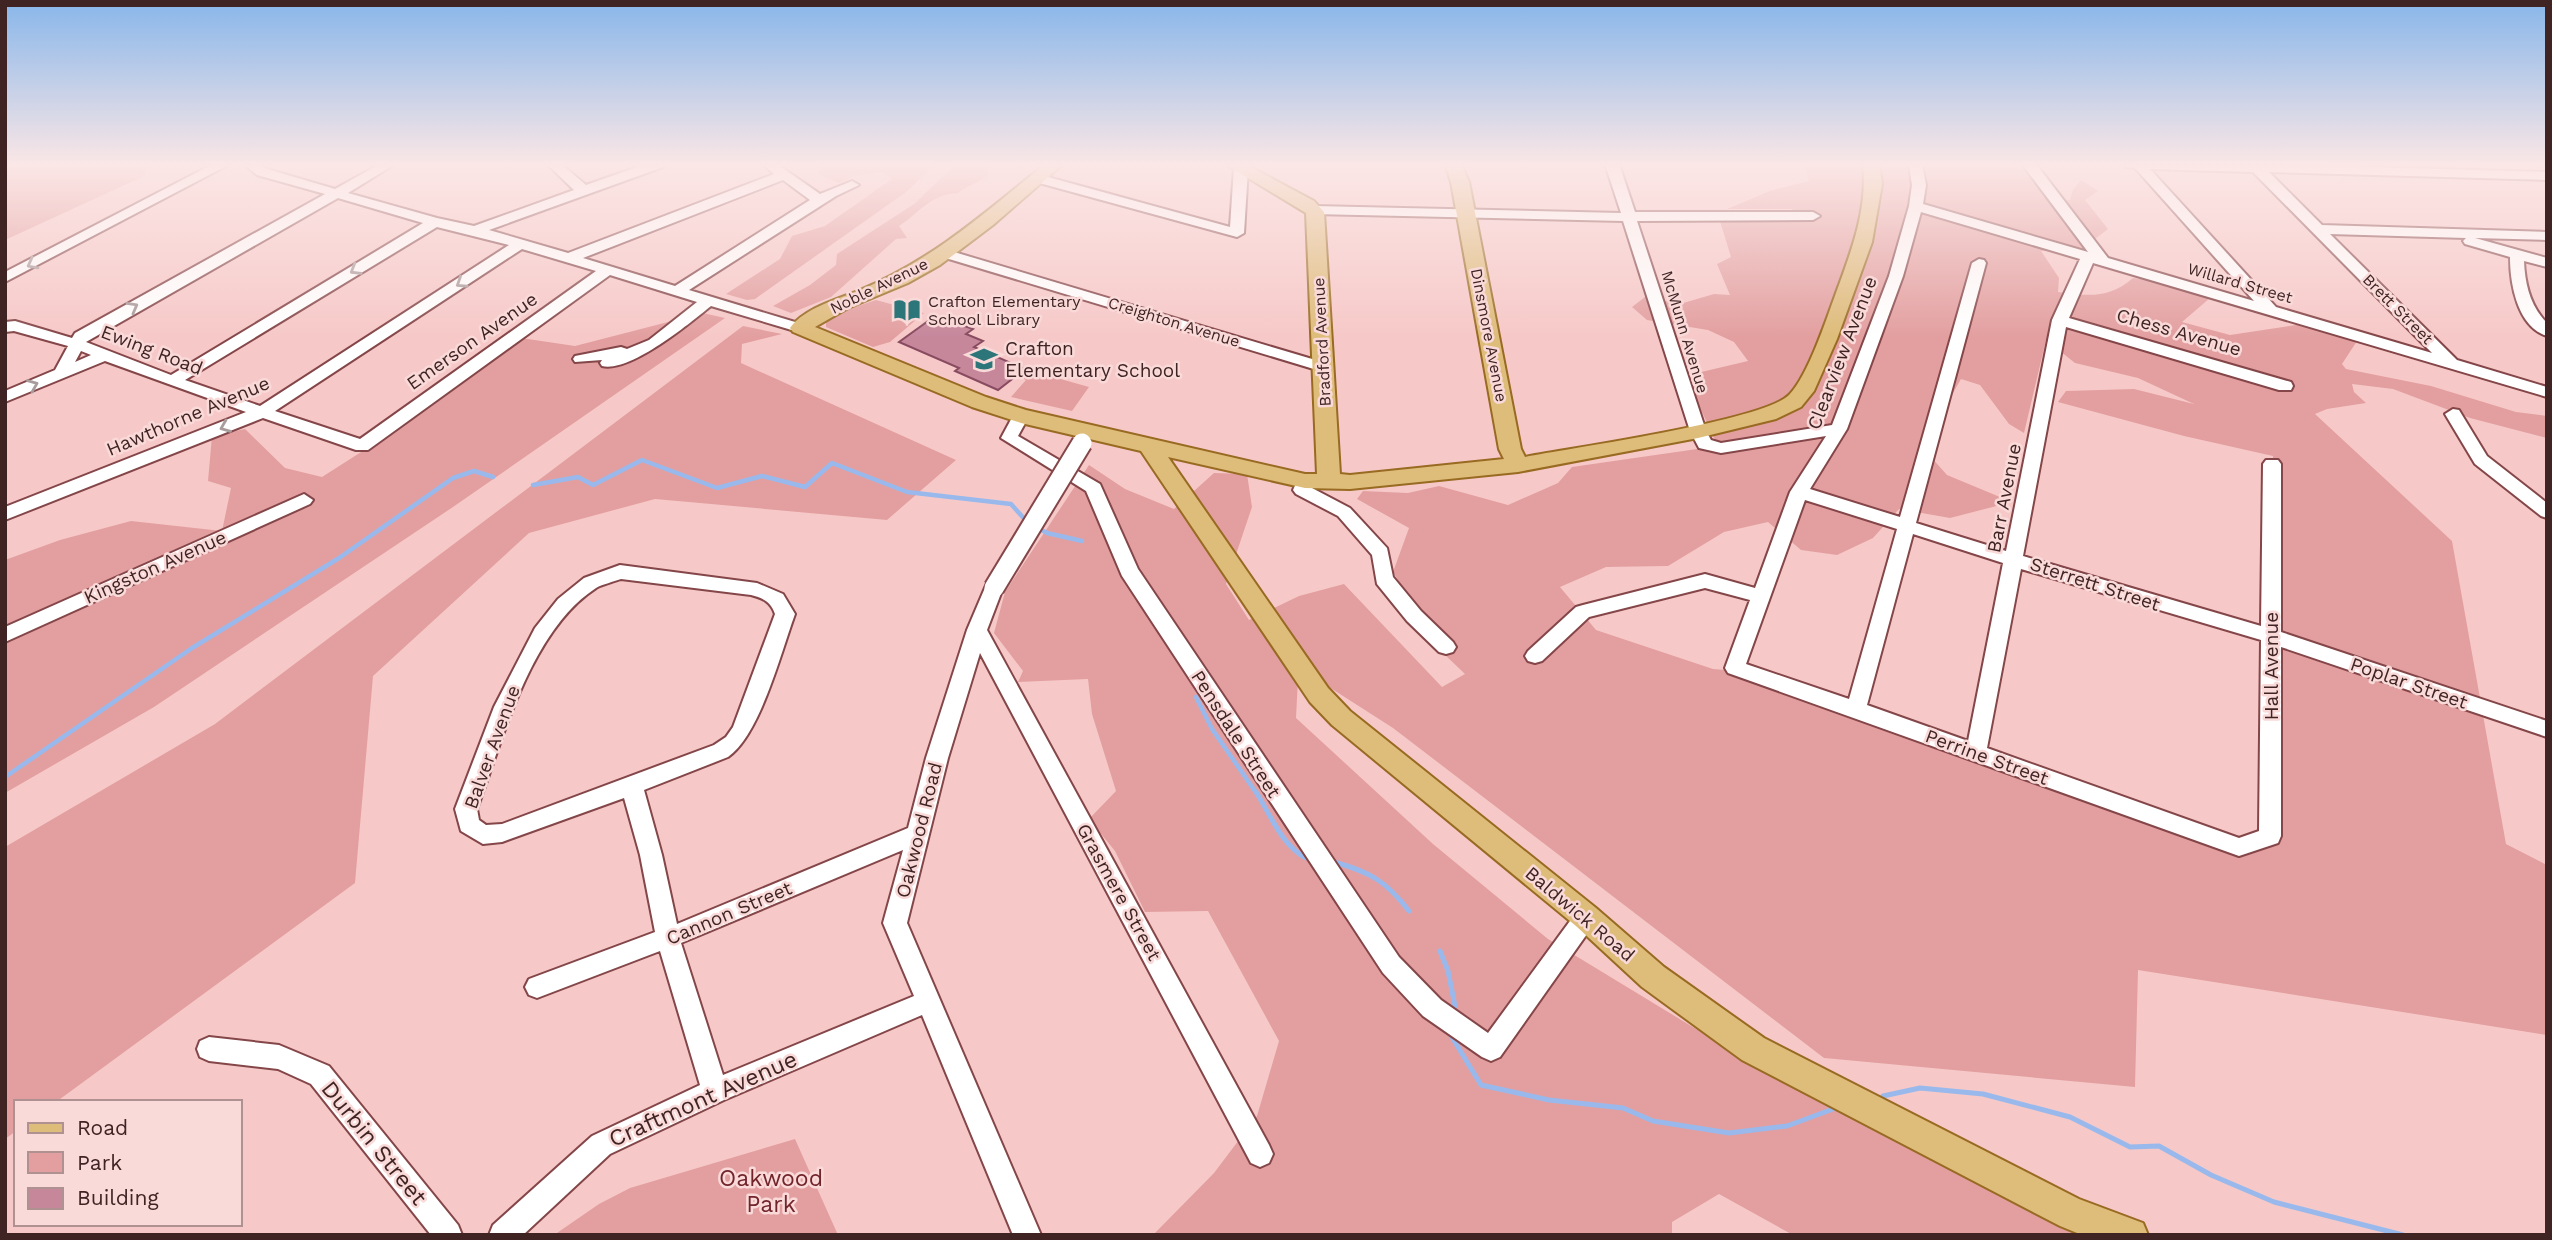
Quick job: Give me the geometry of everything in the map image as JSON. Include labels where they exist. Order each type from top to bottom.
[{"type":"main road","name":"Noble Avenue","points":[[800,328],[816,316],[915,272],[983,222]]},
{"type":"main road","name":"Bradford Avenue","points":[[1315,222],[1329,483]]},
{"type":"main road","name":"Dinsmore Avenue","points":[[1467,222],[1510,449],[1518,465]]},
{"type":"main road","points":[[800,328],[979,402],[1086,439],[1150,447],[1305,481],[1329,483],[1518,465],[1698,431],[1769,414],[1794,402],[1807,387],[1863,244],[1867,222]]},
{"type":"main road","name":"Baldwick Road","points":[[1150,447],[1319,695],[1352,726],[1586,917],[1653,977],[1753,1049],[2072,1214],[2131,1235]]},
{"type":"street","points":[[5,278],[112,222]]},
{"type":"street","points":[[61,374],[81,336],[284,222]]},
{"type":"street","points":[[172,381],[435,222],[475,230],[800,328]]},
{"type":"street","points":[[475,230],[498,222]]},
{"type":"street","points":[[567,259],[662,222]]},
{"type":"street","points":[[677,291],[785,222]]},
{"type":"street","points":[[1197,222],[1237,233],[1237,222]]},
{"type":"street","name":"McMunn Avenue","points":[[1632,222],[1698,431]]},
{"type":"street","name":"Clearview Avenue","points":[[1735,668],[1800,492],[1839,429],[1896,276],[1911,222]]},
{"type":"street","name":"Willard Street","points":[[1971,222],[2547,392]]},
{"type":"street","points":[[2070,222],[2096,258]]},
{"type":"street","points":[[2192,222],[2270,309]]},
{"type":"street","name":"Brett Street","points":[[2311,222],[2454,365]]},
{"type":"street","points":[[2318,229],[2547,236]]},
{"type":"street","points":[[2444,233],[2547,263]]},
{"type":"street","name":"Hawthorne Avenue","points":[[5,514],[262,412],[518,245]]},
{"type":"street","name":"Creighton Avenue","points":[[944,253],[1323,367]]},
{"type":"street","points":[[2516,256],[2517,279],[2524,304],[2547,331]]},
{"type":"street","name":"Barr Avenue","points":[[1976,752],[2060,320],[2096,258]]},
{"type":"street","points":[[1856,709],[1979,263]]},
{"type":"street","name":"Emerson Avenue","points":[[362,446],[606,271]]},
{"type":"street","points":[[608,363],[655,343],[714,302]]},
{"type":"street","name":"Chess Avenue","points":[[2060,320],[2285,386]]},
{"type":"street","name":"Ewing Road","points":[[5,327],[15,326],[77,344],[172,381],[362,446]]},
{"type":"street","points":[[581,359],[639,349]]},
{"type":"street","points":[[5,397],[105,355]]},
{"type":"street","points":[[2453,414],[2481,460],[2547,512]]},
{"type":"street","name":"Pensdale Street","points":[[1021,416],[1009,438],[1094,488],[1129,571],[1391,965],[1432,1008],[1491,1049],[1586,917]]},
{"type":"street","points":[[1698,431],[1705,444],[1721,448],[1839,429]]},
{"type":"street","name":"Oakwood Road","points":[[1027,1235],[895,923],[937,758],[977,630],[994,588],[1086,439]]},
{"type":"street","name":"Hall Avenue","points":[[2239,847],[2270,836],[2272,464]]},
{"type":"street","points":[[1305,481],[1302,490],[1344,512],[1381,553],[1384,579],[1413,615],[1447,648]]},
{"type":"street","name":"Sterrett Street","points":[[1800,492],[2142,600],[2271,636]]},
{"type":"street","name":"Kingston Avenue","points":[[5,635],[304,500]]},
{"type":"street","name":"Balver Avenue","points":[[621,572],[751,588],[771,593],[781,601],[785,614],[742,730],[733,743],[721,751],[632,786],[502,833],[483,835],[469,825],[466,809],[526,655],[543,630],[578,589],[605,574],[621,572]]},
{"type":"street","points":[[1535,656],[1583,612],[1705,581],[1760,596]]},
{"type":"street","name":"Grasmere Street","points":[[977,630],[1259,1154]]},
{"type":"street","name":"Poplar Street","points":[[2271,636],[2547,729]]},
{"type":"street","name":"Perrine Street","points":[[1735,668],[2239,847]]},
{"type":"street","points":[[632,786],[651,855],[668,938],[715,1091]]},
{"type":"street","name":"Cannon Street","points":[[537,987],[668,938],[919,833]]},
{"type":"street","name":"Craftmont Avenue","points":[[503,1235],[601,1145],[715,1091],[928,1001]]},
{"type":"street","name":"Durbin Street","points":[[209,1049],[279,1057],[320,1075],[448,1235]]},
{"type":"green space","points":[[5,222],[44,222],[5,240]]},
{"type":"green space","points":[[831,222],[864,222],[755,299],[747,300],[726,294],[780,259],[792,236]]},
{"type":"green space","points":[[886,222],[904,222],[899,226],[907,238],[896,239],[831,297],[791,313],[773,306],[810,285],[836,265],[837,254]]},
{"type":"green space","points":[[1720,222],[2102,222],[2108,229],[2082,249],[2041,251],[2059,278],[2058,292],[2107,293],[2133,278],[2165,282],[2210,298],[2182,322],[2230,335],[2303,324],[2359,338],[2342,364],[2346,369],[2431,386],[2516,412],[2547,416],[2547,438],[2470,418],[2393,389],[2352,384],[2354,392],[2366,403],[2327,409],[2315,414],[2452,541],[2506,844],[2547,865],[2547,1035],[2138,970],[2135,1087],[1824,1058],[1393,728],[1329,687],[1298,678],[1296,718],[1433,844],[1548,939],[1729,1049],[2116,1235],[1793,1235],[1719,1194],[1672,1222],[1672,1235],[1153,1235],[1214,1173],[1257,1116],[1279,1041],[1208,911],[1145,912],[1115,851],[1089,819],[1116,791],[1092,714],[1088,679],[1018,682],[1023,671],[994,633],[1005,592],[1089,465],[1125,489],[1174,509],[1214,473],[1247,474],[1252,507],[1226,584],[1249,620],[1299,596],[1344,584],[1442,687],[1465,674],[1443,653],[1393,572],[1409,528],[1357,499],[1363,491],[1408,493],[1439,486],[1508,505],[1558,483],[1572,467],[1697,449],[1715,440],[1690,386],[1704,386],[1697,373],[1748,361],[1734,342],[1708,330],[1647,320],[1632,307],[1645,297],[1680,304],[1714,294],[1730,295],[1717,264],[1731,257]],"holes":[[[2046,340],[2075,363],[2138,378],[2194,404],[2134,389],[2066,391],[2058,402],[2184,436],[2273,456],[2269,828],[2249,845],[1738,671],[1713,669],[1596,630],[1560,587],[1606,567],[1668,566],[1724,532],[1768,522],[1801,550],[1837,555],[1873,538],[1899,509],[1950,518],[2012,502],[1947,475],[1922,447],[1961,379],[1980,385],[2009,424],[2024,433]]]},
{"type":"green space","points":[[876,300],[924,313],[890,342],[873,347],[826,327],[826,319],[831,315]]},
{"type":"green space","points":[[703,313],[725,318],[453,507],[154,707],[5,793],[5,560],[60,540],[131,521],[222,531],[231,488],[208,481],[212,436],[245,429],[285,468],[322,477],[405,424],[521,338],[575,346]]},
{"type":"green space","points":[[743,326],[782,334],[742,344],[741,363],[956,460],[887,520],[655,499],[529,533],[373,676],[355,883],[59,1100],[14,1100],[14,1132],[5,1139],[5,847],[215,724]]},
{"type":"green space","points":[[1025,369],[1089,387],[1072,411],[1011,397],[1026,380],[1016,375]]},
{"type":"green space","name":"Oakwood Park","points":[[795,1139],[838,1235],[554,1235],[599,1204],[630,1188]]},
{"type":"building","name":"Crafton Elementary School","points":[[931,319],[948,326],[953,322],[973,329],[966,334],[983,341],[974,347],[1025,369],[998,390],[955,371],[959,368],[899,342]]},
{"type":"waterway","points":[[533,485],[578,477],[593,485],[642,460],[717,488],[762,476],[805,487],[832,463],[907,492],[1011,504],[1028,523]]},
{"type":"waterway","points":[[5,777],[192,648],[339,558],[453,478],[474,471],[493,477]]},
{"type":"waterway","points":[[1036,527],[1047,533],[1082,541]]},
{"type":"waterway","points":[[1196,697],[1212,729],[1257,794]]},
{"type":"waterway","points":[[1256,792],[1283,838],[1306,858]]},
{"type":"waterway","points":[[1334,862],[1376,879],[1393,892],[1409,911]]},
{"type":"waterway","points":[[1440,951],[1448,971],[1455,1006]]},
{"type":"waterway","points":[[1450,1034],[1481,1085],[1549,1100],[1623,1108],[1653,1121],[1729,1133],[1787,1126],[1833,1109]]},
{"type":"waterway","points":[[1883,1096],[1920,1088],[1983,1094],[2070,1117],[2130,1147],[2159,1146],[2211,1175],[2274,1202],[2403,1235]]},
{"type":"place","name":"Crafton Elementary School Library","points":[[907,310]]},
{"type":"place","name":"Crafton Elementary School","points":[[984,359]]}]
